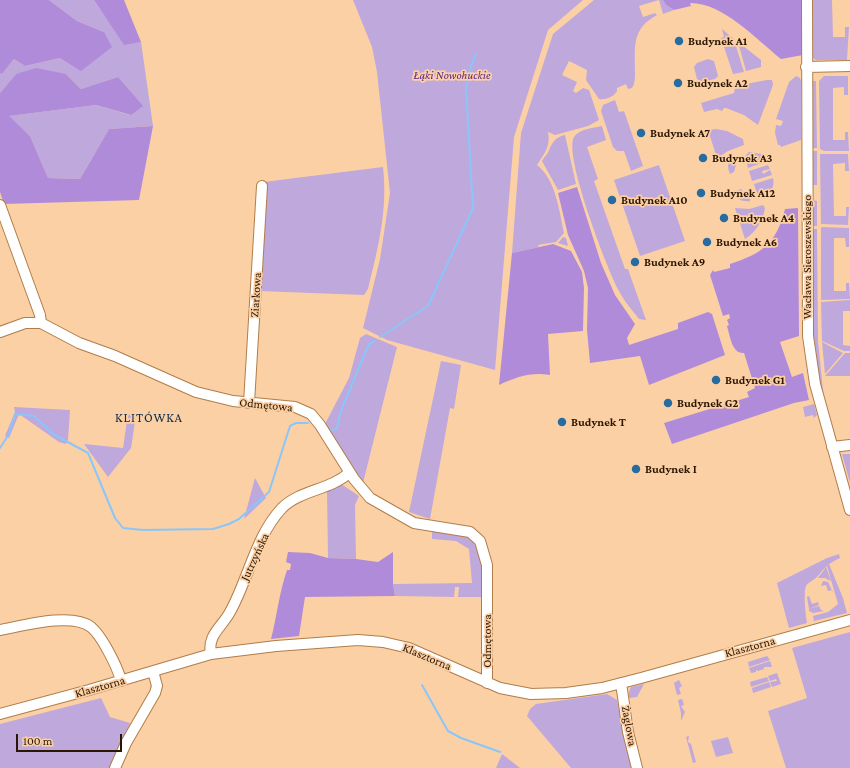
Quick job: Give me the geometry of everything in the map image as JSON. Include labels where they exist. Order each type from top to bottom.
[{"type":"street","name":"Wacława Sieroszewskiego","points":[[806,0],[808,336],[813,374],[850,510]]},
{"type":"street","points":[[806,67],[850,66]]},
{"type":"street","name":"Ziarkowa","points":[[249,403],[262,186]]},
{"type":"street","points":[[0,205],[40,315],[41,323],[25,324],[0,332]]},
{"type":"street","name":"Odmętowa","points":[[41,323],[79,343],[115,356],[196,392],[249,403],[290,407],[308,412],[317,421],[350,473],[370,498],[403,518],[420,525],[470,532],[480,541],[488,565],[487,683]]},
{"type":"street","points":[[832,447],[850,445]]},
{"type":"street","name":"Jutrzyńska","points":[[211,654],[210,641],[230,613],[258,547],[282,509],[295,500],[340,481],[350,473]]},
{"type":"street","name":"Klasztorna","points":[[0,714],[121,681],[211,654],[326,642],[375,641],[415,650],[487,683],[514,692],[542,695],[572,693],[621,683],[850,620]]},
{"type":"street","points":[[0,630],[55,621],[81,622],[90,627],[99,637],[117,667],[121,681]]},
{"type":"street","points":[[115,768],[126,743],[155,693],[157,686],[153,671]]},
{"type":"street","name":"Żaglowa","points":[[621,683],[628,732],[637,768]]},
{"type":"green space","points":[[49,0],[94,0],[124,44],[141,42],[153,126],[109,129],[80,179],[48,178],[30,136],[8,116],[96,105],[130,115],[118,77],[81,89],[66,74],[16,74],[0,93],[0,73],[2,74],[14,59],[25,66],[60,58],[104,32],[77,21]]},
{"type":"green space","name":"Łąki Nowohuckie","points":[[353,0],[583,0],[548,30],[514,137],[495,370],[387,340],[363,328],[380,259],[390,193],[377,72],[372,47]]},
{"type":"green space","points":[[594,0],[659,0],[639,6],[643,17],[655,13],[657,15],[643,26],[636,40],[635,79],[632,88],[628,89],[626,84],[617,88],[616,93],[612,96],[599,99],[586,80],[587,70],[569,61],[562,75],[577,82],[573,91],[576,93],[583,88],[589,90],[599,120],[588,126],[555,135],[548,132],[548,146],[537,165],[549,179],[553,187],[564,233],[556,242],[538,245],[539,247],[512,253],[521,133],[553,34]]},
{"type":"green space","points":[[659,0],[663,0],[666,5],[674,10],[663,14]]},
{"type":"green space","points":[[812,0],[832,0],[833,37],[845,37],[845,27],[849,27],[847,60],[816,60],[813,58]]},
{"type":"green space","points":[[722,29],[735,40],[723,44],[721,38],[724,37]]},
{"type":"green space","points":[[738,42],[761,60],[761,67],[746,71]]},
{"type":"green space","points":[[735,43],[744,72],[733,74],[724,47]]},
{"type":"green space","points":[[708,59],[714,61],[718,76],[715,79],[702,82],[697,79],[694,67],[697,63]]},
{"type":"green space","points":[[796,76],[800,78],[801,81],[801,140],[781,147],[778,145],[775,133],[776,125],[781,126],[783,121],[776,119],[789,82]]},
{"type":"green space","points":[[824,76],[848,76],[848,95],[844,95],[844,87],[833,88],[833,140],[845,140],[845,132],[848,132],[849,151],[824,151],[820,149],[819,81]]},
{"type":"green space","points":[[772,80],[773,85],[758,125],[744,115],[726,108],[722,111],[717,109],[704,112],[701,103],[734,93],[735,86]]},
{"type":"green space","points":[[812,81],[816,81],[817,148],[811,148]]},
{"type":"green space","points":[[615,100],[619,112],[624,111],[643,166],[631,171],[624,151],[617,151],[613,147],[601,111],[603,105]]},
{"type":"green space","points":[[602,126],[606,140],[587,147],[598,179],[594,181],[625,269],[628,269],[646,320],[639,319],[623,298],[613,279],[588,213],[575,166],[572,148],[576,134],[591,128]]},
{"type":"green space","points":[[716,129],[727,131],[743,139],[744,145],[728,151],[717,158],[708,130]]},
{"type":"green space","points":[[565,135],[576,184],[558,190],[542,161],[555,140]]},
{"type":"green space","points":[[810,151],[817,151],[817,185],[813,185],[811,177]]},
{"type":"green space","points":[[749,152],[761,154],[767,161],[748,168],[745,156]]},
{"type":"green space","points":[[820,154],[848,154],[849,171],[845,171],[845,163],[833,164],[834,216],[846,216],[846,207],[849,207],[848,225],[821,224]]},
{"type":"green space","points":[[735,157],[737,161],[734,172],[730,174],[728,164],[732,158]]},
{"type":"green space","points":[[659,165],[685,241],[640,256],[614,180]]},
{"type":"green space","points":[[768,165],[770,169],[762,171],[763,174],[770,170],[772,175],[752,181],[749,171]]},
{"type":"green space","points":[[383,167],[384,198],[381,229],[368,289],[364,295],[259,291],[264,182]]},
{"type":"green space","points":[[773,178],[773,187],[770,192],[763,196],[757,194],[754,184]]},
{"type":"green space","points":[[741,189],[750,197],[750,201],[742,200],[735,195],[734,193],[737,192],[735,191]]},
{"type":"green space","points":[[813,200],[817,201],[817,226],[811,226]]},
{"type":"green space","points":[[763,205],[765,208],[761,222],[756,230],[745,239],[735,208],[749,209]]},
{"type":"green space","points":[[822,227],[849,228],[849,247],[846,247],[845,238],[834,238],[834,291],[846,291],[846,283],[849,283],[850,299],[821,300]]},
{"type":"green space","points":[[812,229],[817,229],[818,341],[824,400],[815,358],[813,337]]},
{"type":"green space","points":[[563,237],[566,238],[568,246],[558,243]]},
{"type":"green space","points":[[850,300],[850,311],[843,311],[843,345],[850,346],[850,351],[844,351],[822,341],[821,302]]},
{"type":"green space","points":[[366,334],[397,347],[363,483],[325,424],[349,378],[360,338]]},
{"type":"green space","points":[[822,342],[843,353],[825,374]]},
{"type":"green space","points":[[845,353],[850,353],[850,376],[825,376]]},
{"type":"green space","points":[[441,361],[461,365],[454,409],[450,408],[430,519],[409,512]]},
{"type":"green space","points":[[814,404],[817,415],[814,418],[813,415],[805,417],[803,407]]},
{"type":"green space","points":[[14,407],[70,410],[68,440],[66,444],[59,442],[19,414],[9,438],[5,436],[15,412]]},
{"type":"green space","points":[[128,414],[136,415],[131,448],[108,477],[84,444],[123,448]]},
{"type":"green space","points":[[842,454],[850,454],[850,483]]},
{"type":"green space","points":[[255,478],[266,498],[244,519]]},
{"type":"green space","points":[[341,484],[359,496],[355,505],[356,559],[328,558],[327,491]]},
{"type":"green space","points":[[432,531],[458,534],[466,537],[477,548],[482,564],[483,597],[458,597],[459,587],[455,587],[454,597],[395,596],[393,584],[472,583],[469,549],[456,541],[432,539]]},
{"type":"green space","points":[[839,554],[840,558],[823,570],[806,586],[805,611],[807,623],[789,628],[777,583],[827,558]]},
{"type":"green space","points":[[829,564],[843,598],[847,613],[814,621],[813,616],[828,612],[838,604],[827,566]]},
{"type":"green space","points":[[826,567],[831,581],[825,578],[818,578]]},
{"type":"green space","points":[[823,581],[828,582],[832,590],[828,591],[826,585],[821,586]]},
{"type":"green space","points":[[809,596],[812,604],[818,602],[819,605],[809,609],[807,597]]},
{"type":"green space","points":[[819,606],[821,610],[824,611],[813,613],[809,611],[809,609]]},
{"type":"green space","points":[[850,632],[850,768],[786,768],[768,711],[807,698],[792,648]]},
{"type":"green space","points":[[767,656],[770,660],[749,667],[748,662]]},
{"type":"green space","points":[[770,661],[772,667],[764,667],[764,669],[758,671],[756,670],[756,672],[751,673],[749,668]]},
{"type":"green space","points":[[777,673],[781,684],[772,687],[770,682],[777,681],[776,679],[770,681],[768,676]]},
{"type":"green space","points":[[767,677],[769,681],[751,687],[750,682]]},
{"type":"green space","points":[[679,680],[682,686],[679,688],[681,694],[677,695],[674,683]]},
{"type":"green space","points":[[769,682],[771,687],[753,693],[752,688]]},
{"type":"green space","points":[[644,684],[637,697],[629,698],[631,687]]},
{"type":"green space","points":[[607,694],[617,700],[632,768],[571,768],[527,716],[530,709],[536,704]]},
{"type":"green space","points":[[101,698],[110,717],[130,723],[112,768],[0,768],[0,724]]},
{"type":"green space","points":[[682,699],[684,705],[681,706],[685,712],[681,721],[678,700]]},
{"type":"green space","points":[[689,736],[688,742],[691,744],[696,762],[693,763],[686,737]]},
{"type":"green space","points":[[728,737],[733,753],[716,757],[711,741]]},
{"type":"green space","points":[[502,754],[520,768],[496,768]]},
{"type":"shaded area","points":[[0,0],[49,0],[77,21],[104,32],[112,47],[81,71],[60,58],[25,66],[14,59],[2,74],[0,73]]},
{"type":"shaded area","points":[[94,0],[124,0],[141,42],[124,45]]},
{"type":"shaded area","points":[[663,0],[802,0],[803,55],[781,59],[738,23],[714,9],[690,3],[691,6],[674,10],[666,5]]},
{"type":"shaded area","points":[[36,68],[66,74],[81,89],[118,77],[143,106],[131,115],[96,105],[9,116],[30,136],[48,178],[80,179],[109,129],[153,126],[139,200],[4,204],[0,192],[0,93],[16,74]]},
{"type":"shaded area","points":[[577,187],[601,263],[615,295],[635,324],[627,338],[629,345],[678,329],[678,323],[708,312],[712,314],[725,355],[649,385],[640,356],[590,363],[587,330],[588,288],[584,271],[568,235],[558,193]]},
{"type":"shaded area","points":[[798,208],[799,336],[780,342],[792,377],[803,373],[809,400],[794,403],[672,444],[664,423],[749,397],[747,392],[755,388],[744,353],[737,351],[732,344],[727,326],[729,325],[727,320],[730,318],[729,314],[723,316],[710,275],[713,270],[714,272],[730,268],[730,264],[760,251],[772,239],[777,231],[785,209]]},
{"type":"shaded area","points":[[553,244],[571,251],[582,272],[584,288],[583,331],[548,334],[550,375],[536,374],[524,376],[499,385],[512,253]]},
{"type":"shaded area","points":[[288,552],[310,553],[328,558],[356,559],[378,562],[393,552],[393,584],[395,596],[305,597],[299,636],[271,639],[284,579],[287,570],[290,570],[291,564],[286,562]]},
{"type":"waterway","points":[[380,337],[428,306],[473,208],[466,88],[471,66],[476,54]]},
{"type":"waterway","points":[[329,430],[337,429],[340,413],[365,353],[369,344],[375,341]]},
{"type":"waterway","points":[[0,448],[9,434],[15,414],[34,416],[53,434],[88,453],[115,518],[123,528],[143,530],[213,529],[239,519],[269,492],[290,426],[296,423],[308,423]]},
{"type":"waterway","points":[[422,685],[448,731],[461,738],[500,752]]},
{"type":"place","name":"Budynek A1","points":[[679,41]]},
{"type":"place","name":"Budynek A2","points":[[678,83]]},
{"type":"place","name":"Budynek A7","points":[[641,133]]},
{"type":"place","name":"Budynek A3","points":[[703,158]]},
{"type":"place","name":"Budynek A12","points":[[701,193]]},
{"type":"place","name":"Budynek A10","points":[[612,200]]},
{"type":"place","name":"Budynek A4","points":[[724,218]]},
{"type":"place","name":"Budynek A6","points":[[707,242]]},
{"type":"place","name":"Budynek A9","points":[[635,262]]},
{"type":"place","name":"Budynek G1","points":[[716,380]]},
{"type":"place","name":"Budynek G2","points":[[668,403]]},
{"type":"place","name":"Budynek T","points":[[562,422]]},
{"type":"place","name":"Budynek I","points":[[636,469]]},
{"type":"district","name":"KLITÓWKA","points":[[149,418]]}]
